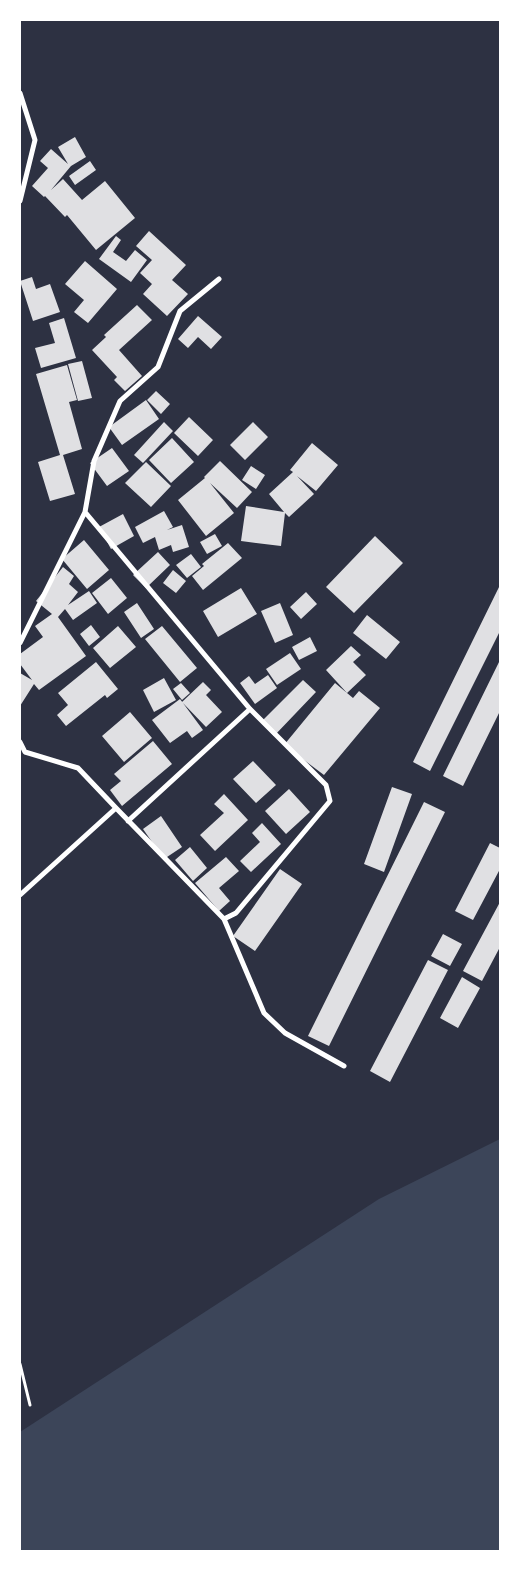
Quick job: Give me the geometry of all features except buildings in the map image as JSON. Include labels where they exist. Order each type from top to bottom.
[{"type":"street","points":[[20,93],[22,107],[35,140],[20,201]]},
{"type":"street","points":[[20,643],[85,512],[94,461],[120,401],[158,367],[180,311],[218,279]]},
{"type":"street","points":[[85,512],[250,709],[326,785],[330,800],[236,913],[224,919]]},
{"type":"street","points":[[128,821],[250,709]]},
{"type":"street","points":[[20,742],[25,752],[78,768],[224,919],[264,1013],[284,1033],[344,1066]]},
{"type":"street","points":[[20,895],[116,808]]},
{"type":"path","points":[[20,1364],[30,1405]]},
{"type":"shaded area","points":[[500,1139],[500,1551],[20,1551],[20,1432],[379,1199]]}]
